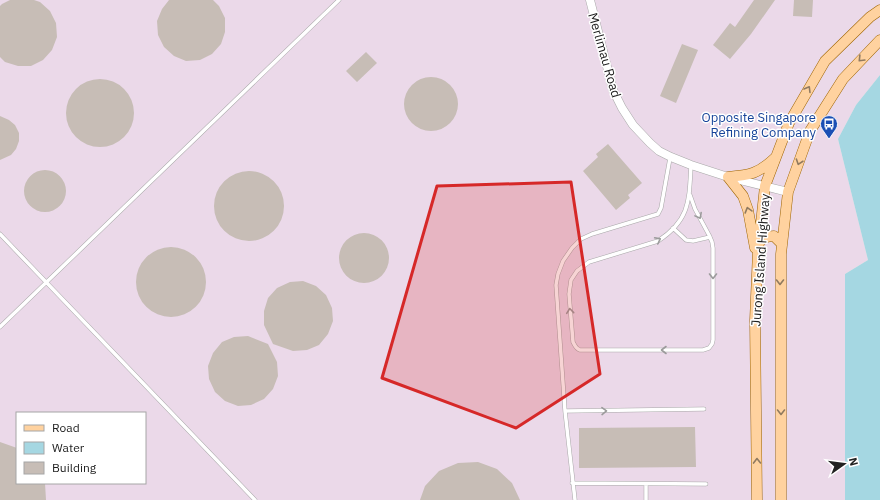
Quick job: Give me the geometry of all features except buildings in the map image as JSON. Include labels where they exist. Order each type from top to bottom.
[{"type":"main road","name":"Jurong Island Highway","points":[[757,500],[755,320],[759,242],[765,186],[789,123],[825,61],[870,17],[880,10]]},
{"type":"main road","name":"Jurong Island Highway","points":[[781,500],[780,254],[788,192],[810,131],[842,79],[880,40]]},
{"type":"main road","points":[[728,177],[749,175],[760,170],[776,156]]},
{"type":"main road","points":[[728,177],[743,196],[748,210],[758,262]]},
{"type":"main road","points":[[759,242],[765,237],[774,236],[782,243]]},
{"type":"street","name":"Merlimau Road","points":[[590,0],[613,90],[633,125],[650,143],[659,151],[691,165],[728,177],[788,192]]},
{"type":"lane","points":[[0,327],[339,0]]},
{"type":"lane","points":[[575,500],[565,411],[556,285],[558,274],[563,261],[572,248],[581,239],[592,234],[658,214],[661,208],[671,157]]},
{"type":"lane","points":[[690,195],[710,237],[713,248],[712,344],[709,348],[703,350],[577,349],[573,342],[569,294],[571,280],[577,271],[589,262],[658,241],[667,235],[678,223],[686,210],[690,195],[691,165]]},
{"type":"lane","points":[[673,228],[686,240],[693,241],[710,237]]},
{"type":"lane","points":[[0,234],[255,500]]},
{"type":"lane","points":[[565,411],[704,409]]},
{"type":"lane","points":[[572,484],[706,484]]},
{"type":"lane","points":[[646,484],[646,500]]},
{"type":"highlighted area","points":[[571,182],[600,374],[516,428],[382,378],[437,186]]},
{"type":"shaded area","points":[[0,0],[880,0],[880,75],[856,105],[838,139],[868,260],[845,274],[845,500],[0,500]]},
{"type":"water","points":[[880,75],[880,500],[845,500],[845,274],[868,260],[838,139],[856,105]]},
{"type":"place","name":"Opposite Singapore Refining Company","points":[[829,139]]}]
